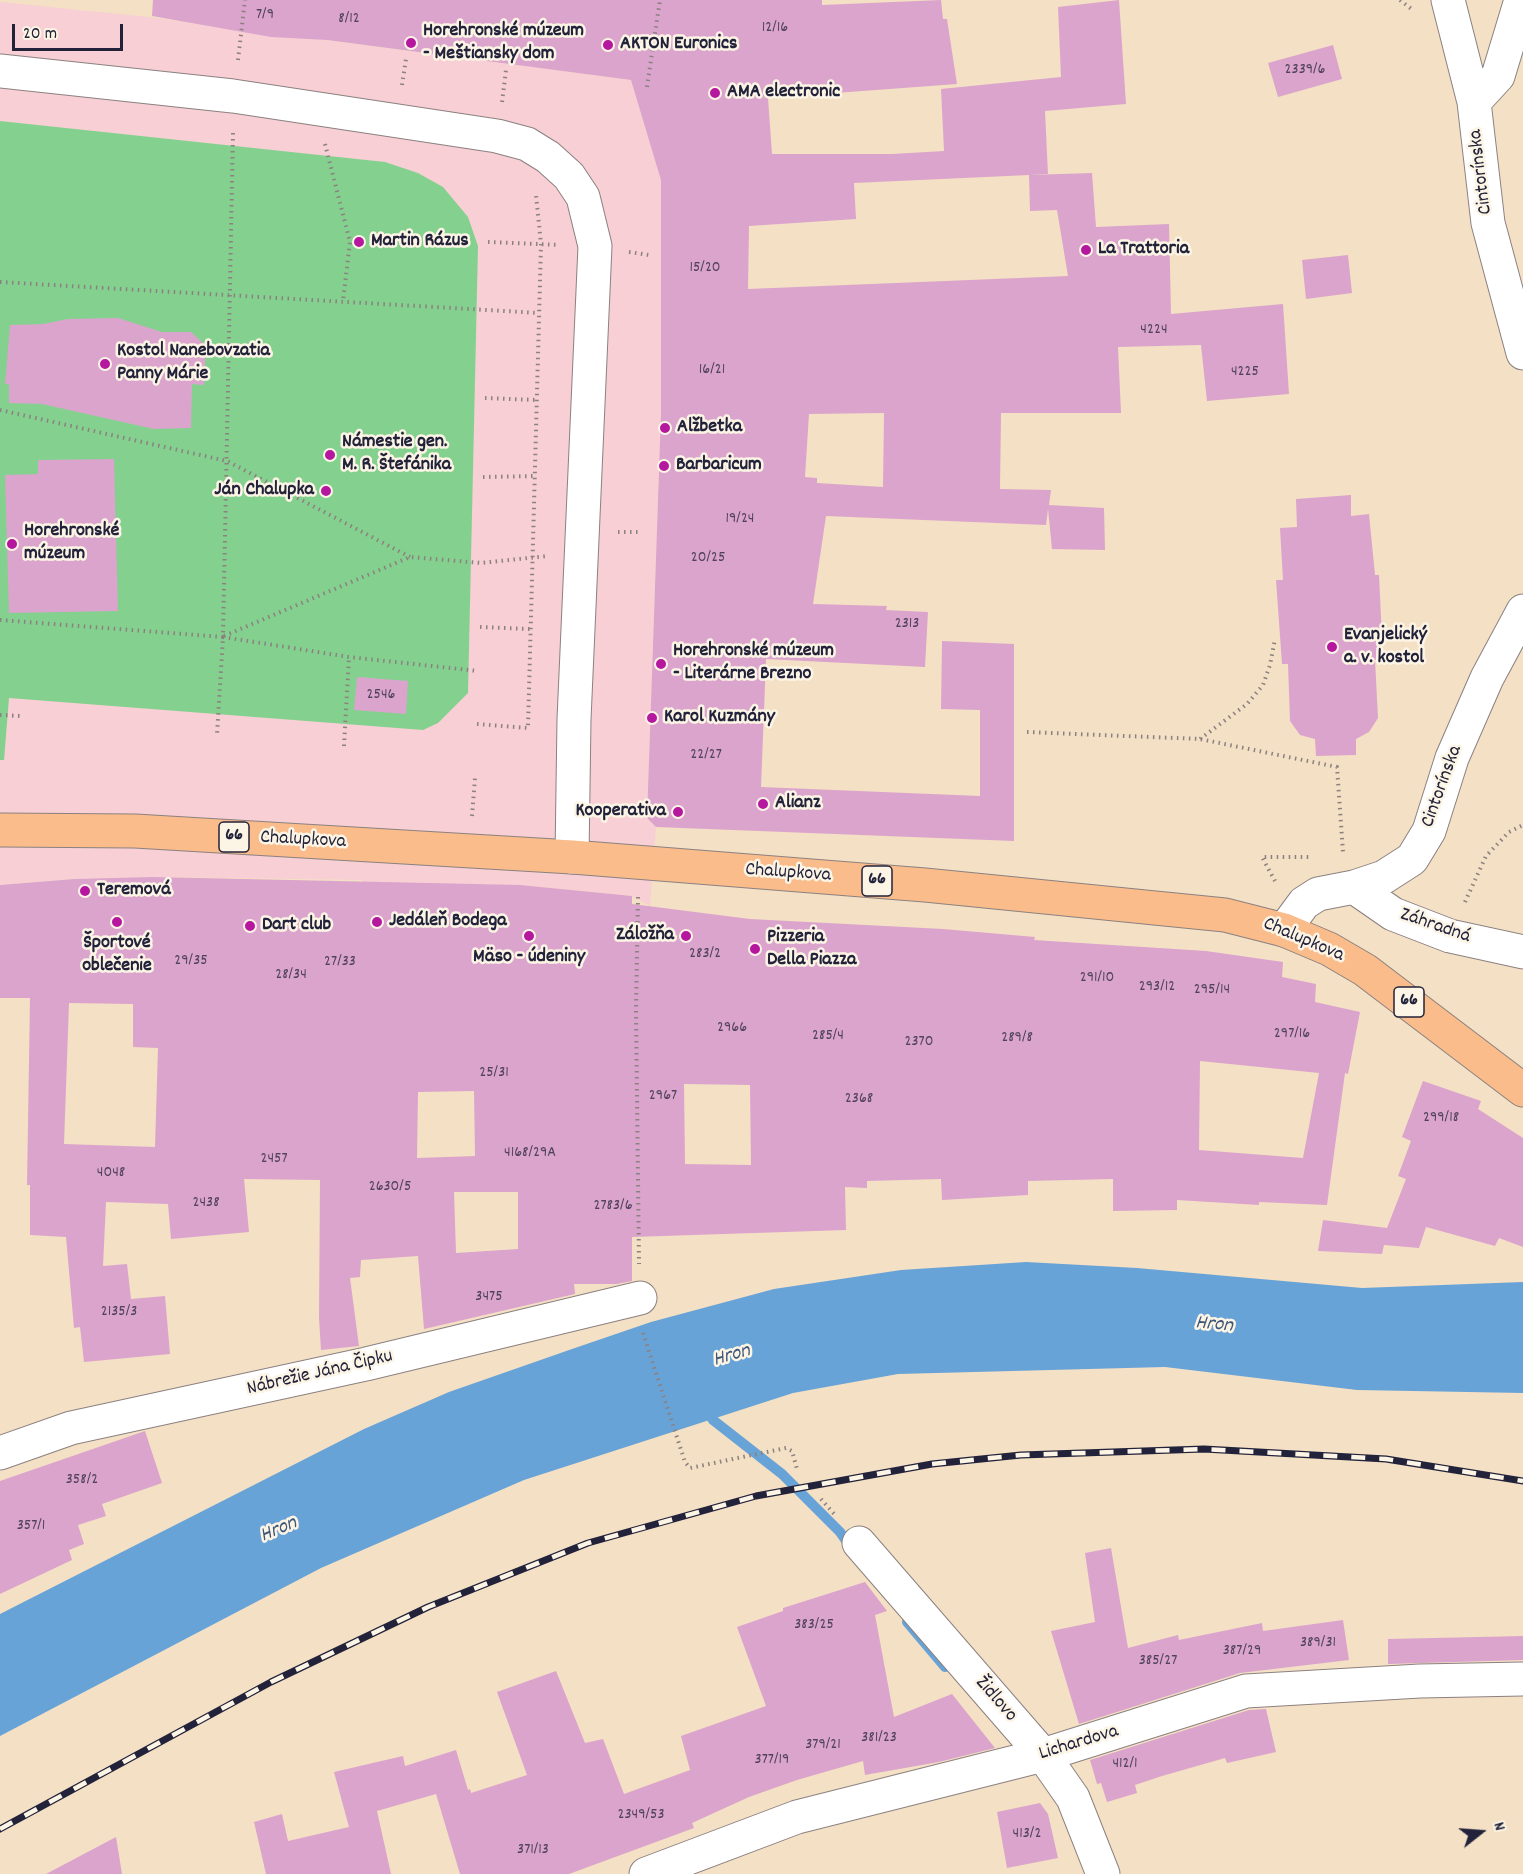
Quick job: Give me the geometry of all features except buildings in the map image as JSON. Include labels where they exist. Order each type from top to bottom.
[{"type":"main road","name":"Chalupkova","points":[[0,831],[135,831],[572,857],[925,885],[1225,915],[1284,930],[1329,950],[1365,970],[1523,1090]]},
{"type":"street","points":[[1448,0],[1474,102]]},
{"type":"street","name":"Cintorínska","points":[[1521,0],[1498,76],[1474,102],[1488,223],[1523,353]]},
{"type":"street","points":[[0,71],[233,96],[497,136],[527,144],[548,157],[569,176],[583,197],[595,246],[574,719],[572,857]]},
{"type":"street","name":"Cintorínska","points":[[1284,930],[1304,903],[1349,872],[1384,877],[1412,859],[1429,831],[1452,758],[1483,688],[1523,611]]},
{"type":"street","name":"Záhradná","points":[[1349,872],[1393,914],[1450,936],[1523,952]]},
{"type":"street","name":"Nábrežie Jána Čipku","points":[[0,1453],[71,1428],[638,1305]]},
{"type":"street","name":"Židlovo","points":[[859,1543],[1043,1755],[1073,1798],[1103,1874]]},
{"type":"street","name":"Lichardova","points":[[646,1874],[797,1817],[1043,1755],[1246,1691],[1420,1681],[1523,1679]]},
{"type":"path","points":[[217,735],[223,637],[233,96],[245,0]]},
{"type":"path","points":[[647,87],[660,0]]},
{"type":"path","points":[[324,141],[350,242],[343,301]]},
{"type":"path","points":[[477,724],[528,728],[541,244]]},
{"type":"path","points":[[0,282],[539,313]]},
{"type":"path","points":[[485,398],[537,400]]},
{"type":"path","points":[[0,410],[227,461],[410,557],[481,563],[532,558]]},
{"type":"path","points":[[483,477],[534,476]]},
{"type":"path","points":[[223,637],[410,557]]},
{"type":"path","points":[[0,620],[223,637],[349,657],[478,671]]},
{"type":"path","points":[[480,627],[531,629]]},
{"type":"path","points":[[1200,739],[1247,704],[1263,685],[1275,639]]},
{"type":"path","points":[[344,746],[349,657]]},
{"type":"path","points":[[0,715],[21,716]]},
{"type":"path","points":[[1027,732],[1200,739],[1337,767],[1349,872]]},
{"type":"path","points":[[471,820],[475,778]]},
{"type":"path","points":[[1461,910],[1486,856],[1509,832],[1523,825]]},
{"type":"path","points":[[1262,857],[1321,857]]},
{"type":"path","points":[[639,887],[636,1023],[638,1305],[685,1462],[690,1468],[739,1460],[786,1448],[792,1451],[797,1469]]},
{"type":"shaded area","name":"Námestie gen. M. R. Štefánika","points":[[0,2],[149,17],[631,80],[662,79],[661,413],[647,818],[656,827],[650,906],[632,896],[517,885],[363,884],[362,880],[160,877],[71,879],[0,885]]},
{"type":"green space","points":[[0,121],[385,162],[418,173],[443,187],[468,217],[478,246],[468,693],[438,723],[423,730],[9,698],[4,760],[0,760]]},
{"type":"water","name":"Hron","points":[[1026,1262],[1137,1268],[1362,1288],[1523,1282],[1523,1393],[1357,1390],[1165,1367],[898,1374],[793,1393],[524,1480],[321,1568],[0,1736],[0,1614],[364,1429],[449,1392],[651,1322],[774,1289],[901,1270]]},
{"type":"waterway","points":[[706,1409],[713,1420],[782,1474],[840,1532],[852,1549]]},
{"type":"waterway","points":[[907,1622],[945,1667]]},
{"type":"railway","points":[[0,1829],[271,1682],[428,1607],[588,1543],[756,1496],[932,1464],[1021,1455],[1204,1449],[1386,1459],[1523,1481]]},
{"type":"place","name":"Horehronské múzeum - Meštiansky dom","points":[[411,43]]},
{"type":"place","name":"AKTON Euronics","points":[[608,45]]},
{"type":"place","name":"AMA electronic","points":[[715,93]]},
{"type":"place","name":"Martin Rázus","points":[[359,242]]},
{"type":"place","name":"La Trattoria","points":[[1086,250]]},
{"type":"place","name":"Kostol Nanebovzatia Panny Márie","points":[[105,364]]},
{"type":"place","name":"Alžbetka","points":[[665,428]]},
{"type":"place","name":"Námestie gen. M. R. Štefánika","points":[[330,455]]},
{"type":"place","name":"Barbaricum","points":[[664,466]]},
{"type":"place","name":"Ján Chalupka","points":[[326,491]]},
{"type":"place","name":"Horehronské múzeum","points":[[12,544]]},
{"type":"place","name":"Evanjelický a. v. kostol","points":[[1332,647]]},
{"type":"place","name":"Horehronské múzeum - Literárne Brezno","points":[[661,664]]},
{"type":"place","name":"Karol Kuzmány","points":[[652,718]]},
{"type":"place","name":"Alianz","points":[[763,804]]},
{"type":"place","name":"Kooperativa","points":[[678,812]]},
{"type":"place","name":"Teremová","points":[[85,891]]},
{"type":"place","name":"Športové oblečenie","points":[[117,922]]},
{"type":"place","name":"Jedáleň Bodega","points":[[377,922]]},
{"type":"place","name":"Dart club","points":[[250,926]]},
{"type":"place","name":"Mäso - údeniny","points":[[529,936]]},
{"type":"place","name":"Záložňa","points":[[686,936]]},
{"type":"place","name":"Pizzeria Della Piazza","points":[[755,949]]}]
